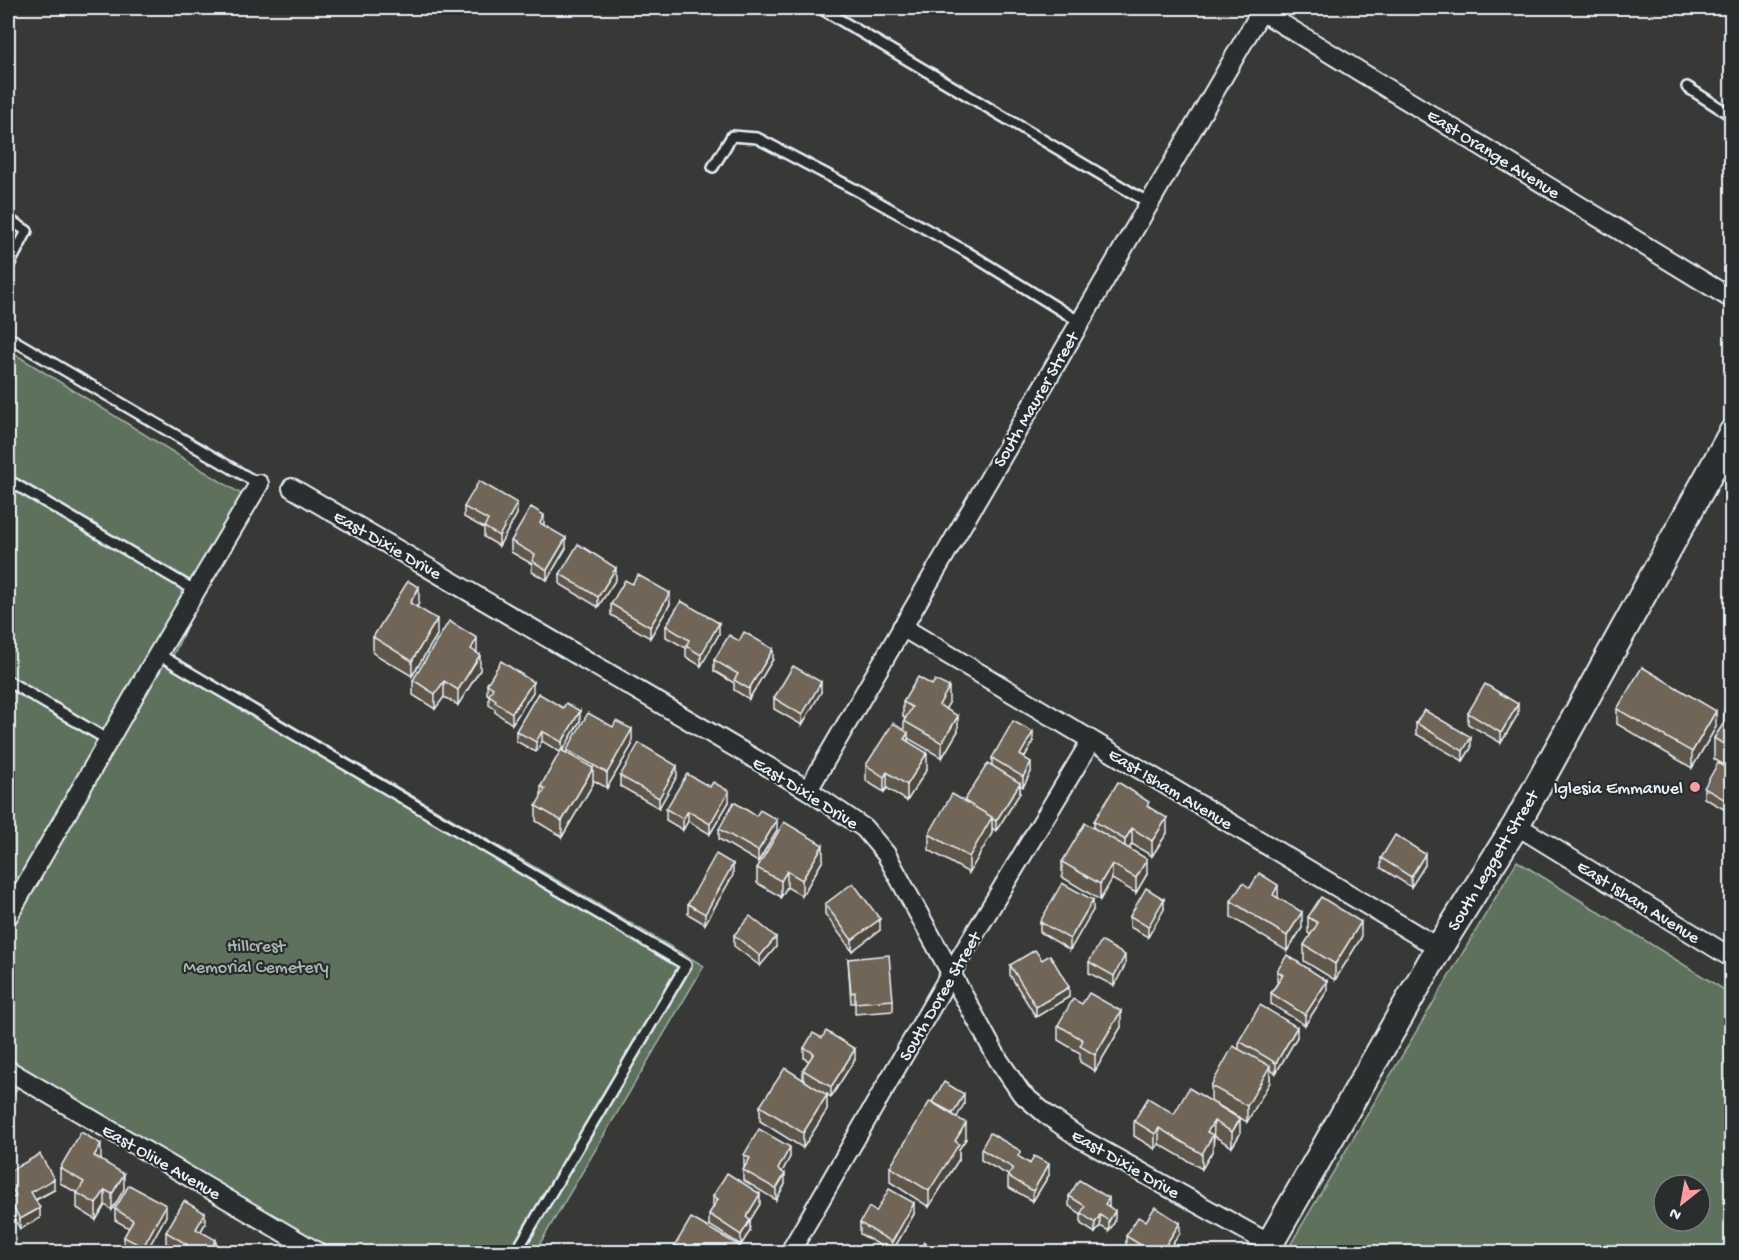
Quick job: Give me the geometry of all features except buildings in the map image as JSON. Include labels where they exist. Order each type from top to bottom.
[{"type":"street","name":"South Maurer Street","points":[[808,790],[1260,8]]},
{"type":"street","name":"East Orange Avenue","points":[[1260,8],[1731,299]]},
{"type":"street","name":"South Leggett Street","points":[[1268,1248],[1439,948],[1516,825],[1731,434]]},
{"type":"street","points":[[8,916],[108,740],[259,484]]},
{"type":"street","name":"East Dixie Drive","points":[[292,488],[808,790],[864,828],[886,854],[998,1059],[1022,1093],[1047,1115],[1080,1138],[1268,1248]]},
{"type":"street","name":"East Isham Avenue","points":[[902,627],[1439,948]]},
{"type":"street","name":"South Doree Street","points":[[790,1252],[951,973],[1091,741]]},
{"type":"street","name":"East Isham Avenue","points":[[1516,825],[1731,958]]},
{"type":"street","name":"East Olive Avenue","points":[[8,1070],[317,1252]]},
{"type":"lane","points":[[820,8],[1149,203]]},
{"type":"lane","points":[[1687,87],[1731,116]]},
{"type":"lane","points":[[713,167],[732,136],[757,138],[967,252],[1080,322]]},
{"type":"lane","points":[[8,219],[27,231],[8,267]]},
{"type":"lane","points":[[8,337],[259,484]]},
{"type":"lane","points":[[8,480],[196,591]]},
{"type":"lane","points":[[158,654],[686,965],[516,1252]]},
{"type":"lane","points":[[8,681],[108,740]]},
{"type":"green space","name":"Hillcrest Memorial Cemetery","points":[[8,350],[246,497],[173,656],[704,966],[535,1252],[335,1252],[27,1072],[8,1104]]},
{"type":"green space","points":[[1517,861],[1731,994],[1731,1252],[1286,1252]]},
{"type":"place","name":"Iglesia Emmanuel","points":[[1695,787]]}]
